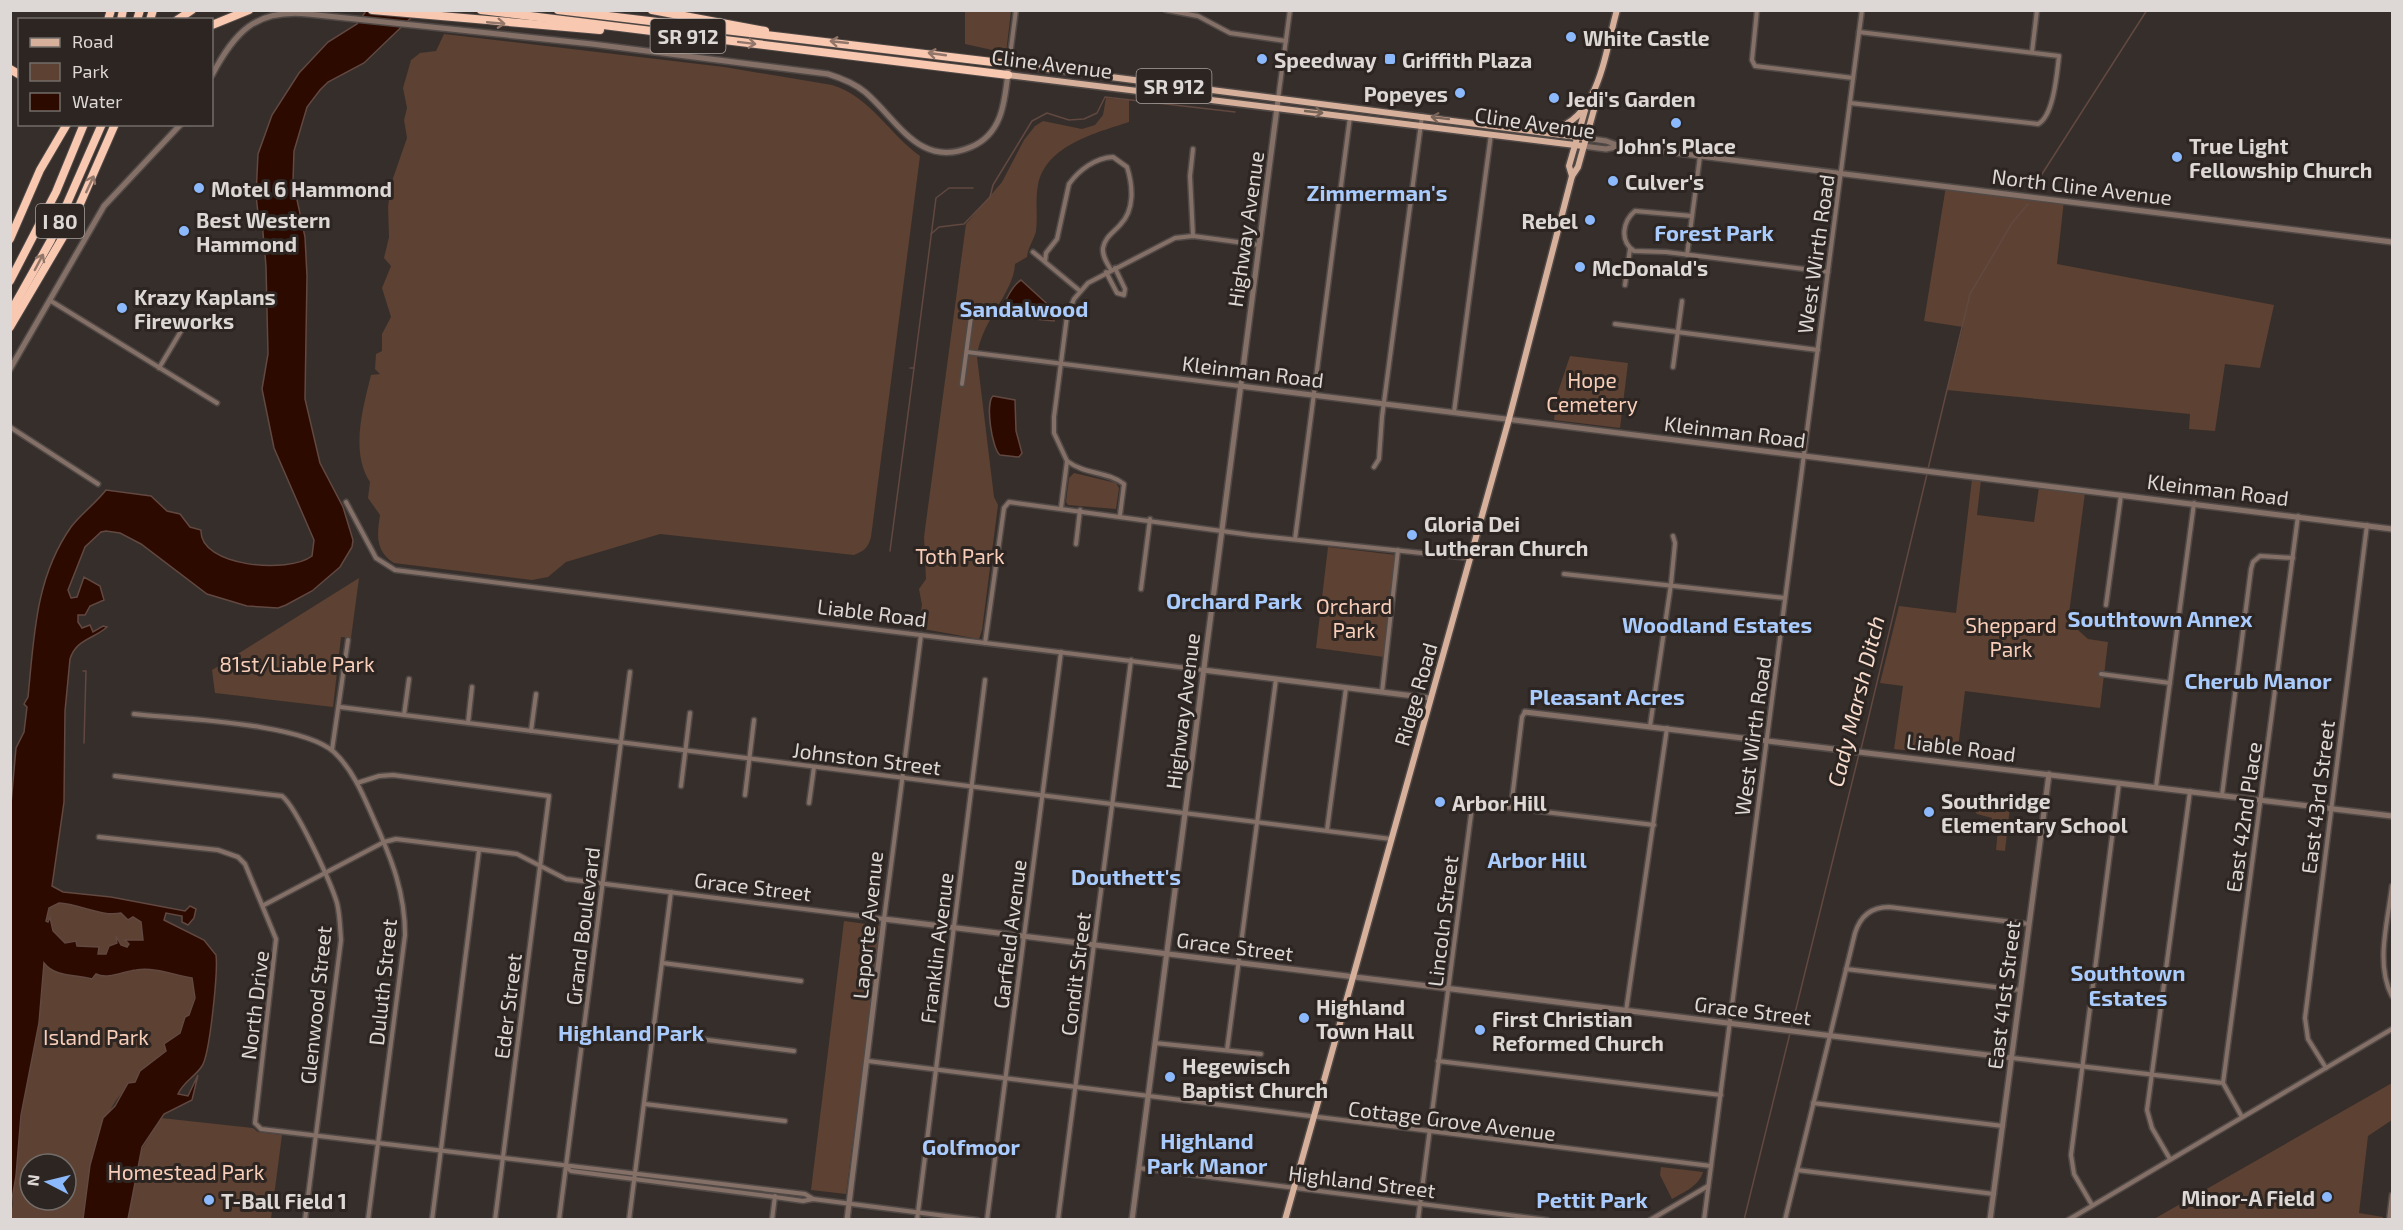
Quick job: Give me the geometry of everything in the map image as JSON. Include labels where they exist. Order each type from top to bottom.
[{"type":"highway","points":[[213,25],[249,10]]},
{"type":"highway","points":[[372,10],[586,30],[648,32]]},
{"type":"highway","name":"Cline Avenue","points":[[481,10],[1008,75]]},
{"type":"highway","name":"Cline Avenue","points":[[558,10],[1009,64]]},
{"type":"highway","points":[[652,10],[754,27],[781,36]]},
{"type":"highway","points":[[10,239],[40,170],[67,126]]},
{"type":"highway","name":"I 80","points":[[10,281],[47,211],[83,126]]},
{"type":"highway","name":"I 80","points":[[10,313],[56,230],[101,126]]},
{"type":"highway","points":[[10,327],[73,220],[116,126]]},
{"type":"main road","points":[[1540,131],[1569,124],[1589,101],[1617,10]]},
{"type":"main road","name":"Cline Avenue","points":[[1009,64],[1586,138]]},
{"type":"main road","name":"Cline Avenue","points":[[1008,75],[1583,146]]},
{"type":"main road","name":"Ridge Road","points":[[1285,1220],[1509,419],[1572,176],[1578,167],[1586,138],[1594,106],[1589,101],[1569,166],[1572,176]]},
{"type":"street","points":[[213,73],[234,38],[263,18],[288,13],[592,44],[828,74],[861,89],[914,142],[941,152],[969,148],[990,134],[1003,111],[1016,10]]},
{"type":"street","points":[[1166,10],[1197,16],[1230,33],[1286,40]]},
{"type":"street","points":[[1278,100],[1290,10]]},
{"type":"street","points":[[1757,10],[1752,60],[1754,65],[1853,78]]},
{"type":"street","name":"West Wirth Road","points":[[1704,1220],[1862,10]]},
{"type":"street","points":[[2032,52],[2037,10]]},
{"type":"street","points":[[1850,103],[2040,124],[2055,91],[2059,56],[1859,32]]},
{"type":"street","name":"Highway Avenue","points":[[1132,1220],[1278,100]]},
{"type":"street","points":[[1295,539],[1350,116]]},
{"type":"street","points":[[1374,467],[1379,459],[1383,405],[1422,116]]},
{"type":"street","points":[[10,369],[51,302],[80,245],[104,206],[179,126]]},
{"type":"street","points":[[1454,413],[1491,134]]},
{"type":"street","name":"Cline Avenue","points":[[1586,138],[1620,146],[1767,164]]},
{"type":"street","name":"Cline Avenue","points":[[1583,146],[1606,149],[1620,146]]},
{"type":"street","points":[[1193,149],[1190,176],[1193,236]]},
{"type":"street","points":[[1687,255],[1700,156]]},
{"type":"street","points":[[1045,262],[1046,253],[1057,239],[1069,184],[1074,177],[1095,161],[1113,157],[1127,166],[1131,202],[1121,224],[1108,236],[1103,245],[1103,254],[1125,289],[1124,295],[1117,293],[1111,270]]},
{"type":"street","name":"North Cline Avenue","points":[[1767,164],[2392,242]]},
{"type":"street","points":[[1625,285],[1630,249],[1624,230],[1628,219],[1635,211],[1692,216]]},
{"type":"street","points":[[1120,515],[1124,484],[1115,477],[1092,474],[1067,461],[1054,434],[1067,316],[1080,291],[1111,270],[1168,240],[1193,236],[1259,245]]},
{"type":"street","points":[[1630,249],[1828,272]]},
{"type":"street","points":[[1033,252],[1080,291]]},
{"type":"street","points":[[1673,367],[1682,301]]},
{"type":"street","points":[[51,302],[217,403]]},
{"type":"street","points":[[962,384],[972,317]]},
{"type":"street","points":[[159,368],[187,321]]},
{"type":"street","points":[[1615,324],[1818,350]]},
{"type":"street","name":"Kleinman Road","points":[[967,352],[2392,529]]},
{"type":"street","points":[[10,427],[98,484]]},
{"type":"street","points":[[1061,508],[1067,461]]},
{"type":"street","points":[[2106,604],[2122,494]]},
{"type":"street","name":"Liable Road","points":[[346,502],[376,558],[395,570],[1430,698]]},
{"type":"street","points":[[986,643],[1006,503],[1120,515],[1222,531],[1470,559]]},
{"type":"street","points":[[2156,787],[2194,503]]},
{"type":"street","points":[[1076,544],[1080,510]]},
{"type":"street","name":"East 42nd Place","points":[[2223,1083],[2298,516]]},
{"type":"street","points":[[1142,589],[1150,519]]},
{"type":"street","name":"East 43rd Street","points":[[2326,1068],[2308,1039],[2305,1018],[2367,525]]},
{"type":"street","points":[[1650,726],[1671,584],[1675,543],[1673,536]]},
{"type":"street","points":[[1382,692],[1398,550]]},
{"type":"street","points":[[2222,795],[2253,562],[2260,556],[2293,558]]},
{"type":"street","points":[[1564,573],[1785,598]]},
{"type":"street","name":"Laporte Avenue","points":[[847,1220],[901,777],[921,635]]},
{"type":"street","points":[[332,750],[348,640]]},
{"type":"street","name":"Garfield Avenue","points":[[987,1220],[1061,652]]},
{"type":"street","name":"Condit Street","points":[[1058,1220],[1131,660]]},
{"type":"street","name":"Grand Boulevard","points":[[559,1220],[630,672]]},
{"type":"street","points":[[2101,674],[2170,682]]},
{"type":"street","points":[[404,715],[408,679]]},
{"type":"street","points":[[1227,1050],[1276,679]]},
{"type":"street","name":"Franklin Avenue","points":[[917,1220],[986,680]]},
{"type":"street","points":[[468,723],[472,687]]},
{"type":"street","points":[[1327,831],[1346,688]]},
{"type":"street","points":[[531,731],[536,694]]},
{"type":"street","name":"Johnston Street","points":[[340,707],[1391,839]]},
{"type":"street","points":[[1525,712],[1522,717],[1511,807],[1654,825]]},
{"type":"street","name":"Liable Road","points":[[1525,712],[2392,816]]},
{"type":"street","points":[[681,786],[690,713]]},
{"type":"street","name":"Duluth Street","points":[[134,714],[291,732],[316,740],[332,750],[357,783],[384,842],[402,892],[405,935],[368,1220]]},
{"type":"street","points":[[745,795],[754,720]]},
{"type":"street","points":[[1626,1011],[1641,894],[1649,867],[1667,728]]},
{"type":"street","points":[[808,803],[814,766]]},
{"type":"street","name":"East 41st Street","points":[[1990,1220],[2049,774]]},
{"type":"street","name":"Eder Street","points":[[357,783],[379,776],[393,775],[549,796],[495,1220]]},
{"type":"street","name":"Glenwood Street","points":[[115,776],[282,796],[292,807],[336,902],[341,940],[305,1220]]},
{"type":"street","points":[[2092,1205],[2071,1165],[2119,783]]},
{"type":"street","points":[[2170,1159],[2148,1120],[2152,1074],[2190,791]]},
{"type":"street","name":"Lincoln Street","points":[[1418,1220],[1474,805],[1511,807]]},
{"type":"street","name":"North Drive","points":[[99,837],[227,851],[245,864],[274,927],[277,951],[256,1127],[316,1136]]},
{"type":"street","name":"Grace Street","points":[[264,905],[384,842],[396,839],[517,854],[566,879],[603,884],[1448,990],[2223,1083]]},
{"type":"street","points":[[432,1220],[479,850]]},
{"type":"street","points":[[2392,886],[2383,974],[2392,996]]},
{"type":"street","points":[[628,1220],[671,892]]},
{"type":"street","points":[[1785,1220],[1857,927],[1866,914],[1878,908],[1889,907],[2029,924]]},
{"type":"street","points":[[663,963],[801,981]]},
{"type":"street","points":[[1846,969],[2020,990]]},
{"type":"street","points":[[2068,1220],[2392,1029]]},
{"type":"street","points":[[654,1033],[794,1051]]},
{"type":"street","points":[[1154,1043],[1261,1054]]},
{"type":"street","name":"Cottage Grove Avenue","points":[[868,1061],[1711,1166]]},
{"type":"street","points":[[1438,1061],[1721,1095]]},
{"type":"street","points":[[2223,1083],[2242,1117]]},
{"type":"street","points":[[1814,1103],[2003,1126]]},
{"type":"street","points":[[645,1104],[785,1121]]},
{"type":"street","points":[[316,1136],[566,1168],[573,1166],[805,1194],[813,1199]]},
{"type":"street","points":[[566,1168],[571,1171],[803,1201],[813,1199],[977,1220]]},
{"type":"street","name":"Highland Street","points":[[1139,1168],[1546,1220]]},
{"type":"street","points":[[1797,1170],[1994,1194]]},
{"type":"street","points":[[1650,1220],[1708,1186]]},
{"type":"street","points":[[772,1220],[776,1191]]},
{"type":"street","points":[[2389,1220],[2392,1195]]},
{"type":"green space","points":[[965,11],[1011,11],[1006,53],[965,44]]},
{"type":"green space","points":[[444,34],[724,67],[832,85],[858,98],[920,156],[871,537],[863,550],[854,555],[660,534],[566,562],[548,577],[532,580],[394,563],[383,553],[378,536],[380,515],[368,498],[370,482],[361,457],[360,430],[371,375],[380,374],[375,369],[376,354],[382,351],[382,334],[391,317],[382,288],[391,266],[384,258],[389,237],[388,207],[391,184],[407,138],[404,120],[407,108],[403,88],[411,60],[420,53],[436,51]]},
{"type":"green space","name":"Toth Park","points":[[1106,98],[1129,100],[1129,122],[1074,143],[1062,150],[1043,171],[1037,191],[1036,231],[1027,257],[1015,264],[1009,286],[979,344],[977,357],[994,497],[998,505],[979,639],[918,628],[922,605],[919,589],[926,579],[924,537],[966,224],[1002,182],[1024,140],[1035,126],[1043,121],[1082,129],[1095,125],[1103,115]]},
{"type":"green space","points":[[1946,186],[2064,200],[2057,264],[2274,305],[2260,368],[2225,364],[2215,431],[2189,429],[2190,414],[1947,390],[1963,327],[1924,321]]},
{"type":"green space","name":"Hope Cemetery","points":[[1570,356],[1628,363],[1620,428],[1554,420],[1557,395]]},
{"type":"green space","points":[[1074,473],[1116,483],[1119,488],[1116,509],[1068,505],[1066,502],[1069,478]]},
{"type":"green space","name":"Sheppard Park","points":[[1972,479],[1981,480],[1977,515],[2034,522],[2039,487],[2085,493],[2068,621],[2088,639],[2108,642],[2100,708],[1965,691],[1957,756],[1894,749],[1903,686],[1880,683],[1899,606],[1956,613]]},
{"type":"green space","name":"Orchard Park","points":[[1328,547],[1396,555],[1384,657],[1316,648]]},
{"type":"green space","name":"81st/Liable Park","points":[[359,578],[351,638],[341,637],[333,707],[215,693],[212,670]]},
{"type":"green space","points":[[2003,797],[2011,798],[2005,851],[1996,850],[1998,829],[1991,827],[1992,818],[1977,814],[1973,809],[1975,801],[1982,798],[1990,801],[1992,811],[1995,813],[2000,809]]},
{"type":"green space","points":[[59,903],[99,912],[121,913],[128,920],[133,917],[141,922],[143,940],[126,940],[129,944],[127,947],[121,945],[116,936],[117,943],[108,947],[106,954],[98,954],[99,947],[77,946],[75,941],[65,943],[53,931],[50,919],[46,921],[49,908]]},
{"type":"green space","points":[[844,921],[881,926],[846,1194],[811,1190]]},
{"type":"green space","name":"Island Park","points":[[43,963],[53,970],[89,979],[96,974],[111,976],[144,969],[192,978],[194,998],[181,1031],[161,1056],[134,1082],[128,1083],[127,1088],[108,1114],[95,1149],[83,1219],[11,1220],[21,1115],[39,1023]]},
{"type":"green space","points":[[2392,1083],[2392,1120],[2368,1136],[2359,1213],[2383,1217],[2383,1219],[2154,1219]]},
{"type":"green space","name":"Homestead Park","points":[[161,1118],[253,1128],[258,1132],[282,1135],[271,1219],[128,1220],[139,1154]]},
{"type":"green space","name":"Pettit Park","points":[[1661,1167],[1703,1172],[1695,1185],[1672,1199],[1660,1175]]},
{"type":"water","points":[[366,11],[418,11],[364,63],[328,82],[307,107],[294,151],[293,181],[305,237],[307,276],[305,399],[320,463],[343,507],[353,540],[352,547],[340,567],[312,591],[278,608],[247,606],[207,594],[141,544],[120,533],[106,531],[101,532],[85,547],[68,590],[71,598],[77,597],[84,577],[100,586],[104,600],[90,606],[85,615],[78,615],[78,622],[82,628],[90,625],[93,632],[103,626],[107,627],[76,647],[70,659],[65,711],[64,802],[52,886],[63,892],[111,897],[185,911],[190,906],[196,909],[194,918],[188,925],[182,922],[182,916],[166,913],[164,920],[204,940],[216,955],[213,1012],[205,1058],[199,1070],[178,1094],[188,1096],[198,1075],[192,1100],[164,1114],[142,1147],[128,1219],[83,1219],[90,1165],[103,1118],[115,1106],[128,1083],[135,1082],[140,1071],[166,1051],[164,1044],[180,1033],[195,998],[192,978],[143,969],[111,976],[96,974],[92,979],[54,971],[44,963],[39,1023],[21,1115],[11,1205],[11,804],[16,748],[24,732],[27,707],[24,704],[28,697],[38,609],[43,588],[59,547],[71,527],[106,490],[151,496],[167,511],[180,514],[190,527],[201,530],[204,542],[214,552],[229,559],[247,564],[285,565],[301,562],[312,556],[314,540],[274,448],[262,389],[268,354],[266,266],[262,222],[258,213],[256,195],[258,154],[272,115],[299,73],[328,42],[357,24]],"holes":[[[59,903],[106,913],[121,913],[128,920],[133,917],[141,922],[143,940],[125,940],[129,944],[127,947],[121,945],[116,936],[117,943],[109,946],[106,954],[98,954],[99,947],[77,946],[76,941],[65,943],[53,931],[50,917],[48,922],[46,921],[49,908]]]},
{"type":"water","points":[[1021,280],[1056,312],[1054,321],[1002,316],[1008,296]]},
{"type":"water","points":[[993,396],[1015,400],[1016,431],[1022,453],[1019,457],[1000,455],[994,444],[990,416]]},
{"type":"waterway","name":"Cady Marsh Ditch","points":[[2035,185],[2147,10]]},
{"type":"waterway","points":[[931,234],[939,227],[964,224],[990,197],[993,185],[1032,121],[1047,113],[1069,120],[1084,119],[1097,113],[1105,97],[1235,112]]},
{"type":"waterway","points":[[910,368],[914,368],[936,198],[949,188],[973,188]]},
{"type":"waterway","name":"Cady Marsh Ditch","points":[[1928,469],[1970,294],[2012,223],[2028,204]]},
{"type":"waterway","points":[[890,551],[914,368]]},
{"type":"waterway","name":"Cady Marsh Ditch","points":[[1861,749],[1927,474]]},
{"type":"waterway","points":[[83,671],[86,671],[84,743]]},
{"type":"waterway","name":"Cady Marsh Ditch","points":[[1791,1029],[1859,754]]},
{"type":"waterway","name":"Cady Marsh Ditch","points":[[1744,1220],[1790,1033]]},
{"type":"place","name":"White Castle","points":[[1571,37]]},
{"type":"place","name":"Speedway","points":[[1262,59]]},
{"type":"place","name":"Griffith Plaza","points":[[1390,59]]},
{"type":"place","name":"Popeyes","points":[[1460,93]]},
{"type":"place","name":"Jedi's Garden","points":[[1554,98]]},
{"type":"place","name":"John's Place","points":[[1676,123]]},
{"type":"place","name":"True Light Fellowship Church","points":[[2177,157]]},
{"type":"place","name":"Culver's","points":[[1613,181]]},
{"type":"place","name":"Motel 6 Hammond","points":[[199,188]]},
{"type":"place","name":"Rebel","points":[[1590,220]]},
{"type":"place","name":"Best Western Hammond","points":[[184,231]]},
{"type":"place","name":"McDonald's","points":[[1580,267]]},
{"type":"place","name":"Krazy Kaplans Fireworks","points":[[122,308]]},
{"type":"place","name":"Gloria Dei Lutheran Church","points":[[1412,535]]},
{"type":"place","name":"Arbor Hill","points":[[1440,802]]},
{"type":"place","name":"Southridge Elementary School","points":[[1929,812]]},
{"type":"place","name":"Highland Town Hall","points":[[1304,1018]]},
{"type":"place","name":"First Christian Reformed Church","points":[[1480,1030]]},
{"type":"place","name":"Hegewisch Baptist Church","points":[[1170,1077]]},
{"type":"place","name":"Minor-A Field","points":[[2327,1197]]},
{"type":"place","name":"T-Ball Field 1","points":[[209,1200]]},
{"type":"district","name":"Zimmerman's","points":[[1377,192]]},
{"type":"district","name":"Forest Park","points":[[1714,232]]},
{"type":"district","name":"Sandalwood","points":[[1024,308]]},
{"type":"district","name":"Orchard Park","points":[[1234,600]]},
{"type":"district","name":"Southtown Annex","points":[[2160,618]]},
{"type":"district","name":"Woodland Estates","points":[[1717,624]]},
{"type":"district","name":"Cherub Manor","points":[[2258,680]]},
{"type":"district","name":"Pleasant Acres","points":[[1607,696]]},
{"type":"district","name":"Arbor Hill","points":[[1537,859]]},
{"type":"district","name":"Douthett's","points":[[1126,876]]},
{"type":"district","name":"Southtown Estates","points":[[2128,984]]},
{"type":"district","name":"Highland Park","points":[[631,1032]]},
{"type":"district","name":"Golfmoor","points":[[971,1146]]},
{"type":"district","name":"Highland Park Manor","points":[[1207,1152]]},
{"type":"district","name":"Pettit Park","points":[[1592,1199]]}]
